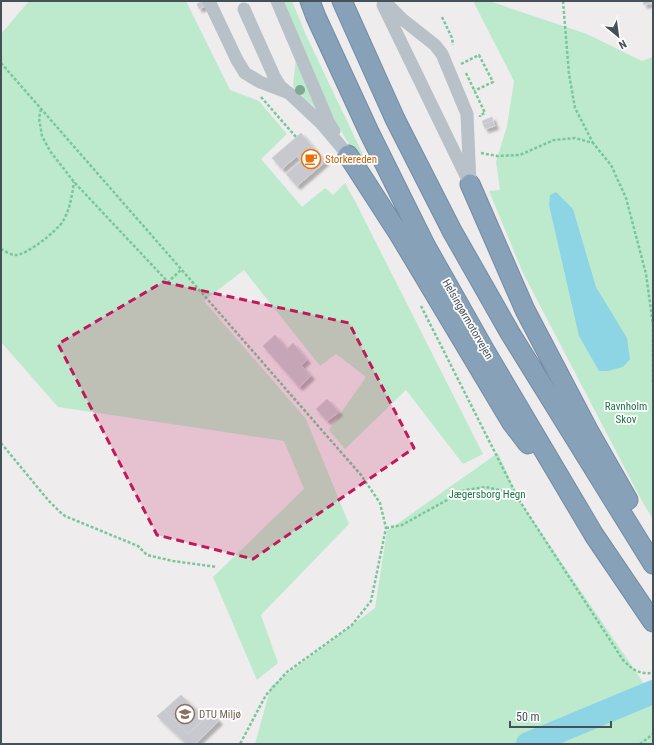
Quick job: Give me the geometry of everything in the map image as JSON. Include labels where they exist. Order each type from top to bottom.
[{"type":"highway","name":"Helsingørmotorvejen","points":[[310,1],[368,132],[425,245],[485,351],[594,534],[653,622]]},
{"type":"highway","points":[[342,1],[395,119],[452,231],[510,334],[653,564]]},
{"type":"highway","points":[[348,155],[399,234],[512,423],[594,534]]},
{"type":"highway","points":[[470,184],[529,317],[588,430],[653,543]]},
{"type":"lane","points":[[209,1],[245,73],[260,82],[289,93]]},
{"type":"lane","points":[[277,1],[328,121],[348,155]]},
{"type":"lane","points":[[383,1],[402,19],[435,45],[442,54],[468,114],[470,184]]},
{"type":"lane","points":[[383,1],[470,184]]},
{"type":"lane","points":[[244,9],[280,86],[322,124],[348,155]]},
{"type":"path","points":[[563,1],[569,74],[574,108],[593,143],[611,165],[626,198],[646,274],[653,325],[653,382]]},
{"type":"path","points":[[461,64],[480,54],[493,82],[474,91]]},
{"type":"path","points":[[1,63],[361,475],[380,503],[386,528],[371,601],[352,625],[287,672],[266,695],[240,744]]},
{"type":"path","points":[[260,82],[258,94],[296,137]]},
{"type":"path","points":[[41,109],[39,118],[42,136],[50,152],[74,182],[168,282],[182,269]]},
{"type":"path","points":[[469,151],[497,156],[520,155],[554,140],[575,138],[593,143]]},
{"type":"path","points":[[1,249],[14,255],[22,254],[43,240],[63,222],[70,206],[74,182]]},
{"type":"path","points":[[419,301],[519,500],[623,660],[634,670],[644,673],[653,673]]},
{"type":"path","points":[[1,443],[48,500],[65,516],[138,546],[147,555],[173,561],[217,567]]},
{"type":"path","points":[[386,528],[402,525],[466,490],[486,487],[503,491],[519,500]]},
{"type":"path","points":[[640,744],[653,734]]},
{"type":"highlighted area","points":[[163,282],[349,323],[414,448],[253,559],[157,535],[58,344]]},
{"type":"green space","points":[[29,1],[186,1],[230,90],[259,101],[287,134],[261,159],[302,207],[325,188],[333,195],[345,183],[483,454],[463,464],[406,390],[345,449],[329,430],[366,377],[336,354],[320,366],[244,270],[204,301],[306,419],[349,524],[261,615],[278,663],[257,680],[213,577],[304,489],[284,441],[58,407],[1,342],[1,34]]},
{"type":"green space","points":[[284,1],[292,1],[306,35],[368,165],[365,167],[345,138],[328,107]]},
{"type":"green space","name":"Ravnholm Skov","points":[[473,1],[489,1],[587,34],[642,61],[653,57],[653,519],[643,503],[523,273],[489,191],[500,190],[496,162],[507,126],[514,81]]},
{"type":"green space","points":[[296,58],[319,111],[293,86]]},
{"type":"green space","name":"Jægersborg Hegn","points":[[498,453],[519,500],[653,697],[653,744],[255,744],[271,686],[375,608],[387,531]]},
{"type":"water","points":[[556,192],[573,209],[596,287],[627,338],[630,359],[623,367],[608,371],[599,371],[579,336],[549,205],[550,195]]},
{"type":"building","points":[[202,1],[205,6],[199,9],[197,4]]},
{"type":"building","points":[[643,1],[653,1],[653,2],[644,5]]},
{"type":"building","points":[[492,117],[493,121],[483,124],[482,121]]},
{"type":"building","points":[[493,121],[495,126],[485,129],[483,124]]},
{"type":"building","name":"Storkereden","points":[[301,133],[325,162],[297,186],[286,174],[301,161],[297,156],[282,169],[272,158]]},
{"type":"building","points":[[275,335],[287,349],[293,343],[307,360],[301,365],[311,376],[299,387],[263,346]]},
{"type":"building","points":[[327,399],[339,412],[327,421],[316,409]]},
{"type":"building","name":"DTU Miljø","points":[[181,695],[205,718],[188,734],[164,710]]},
{"type":"building","name":"DTU Miljø","points":[[164,710],[188,734],[211,713],[219,721],[195,744],[186,744],[157,716]]},
{"type":"waterway","points":[[528,744],[653,692]]},
{"type":"place","name":"Storkereden","points":[[311,159]]},
{"type":"place","name":"DTU Miljø","points":[[185,714]]}]
